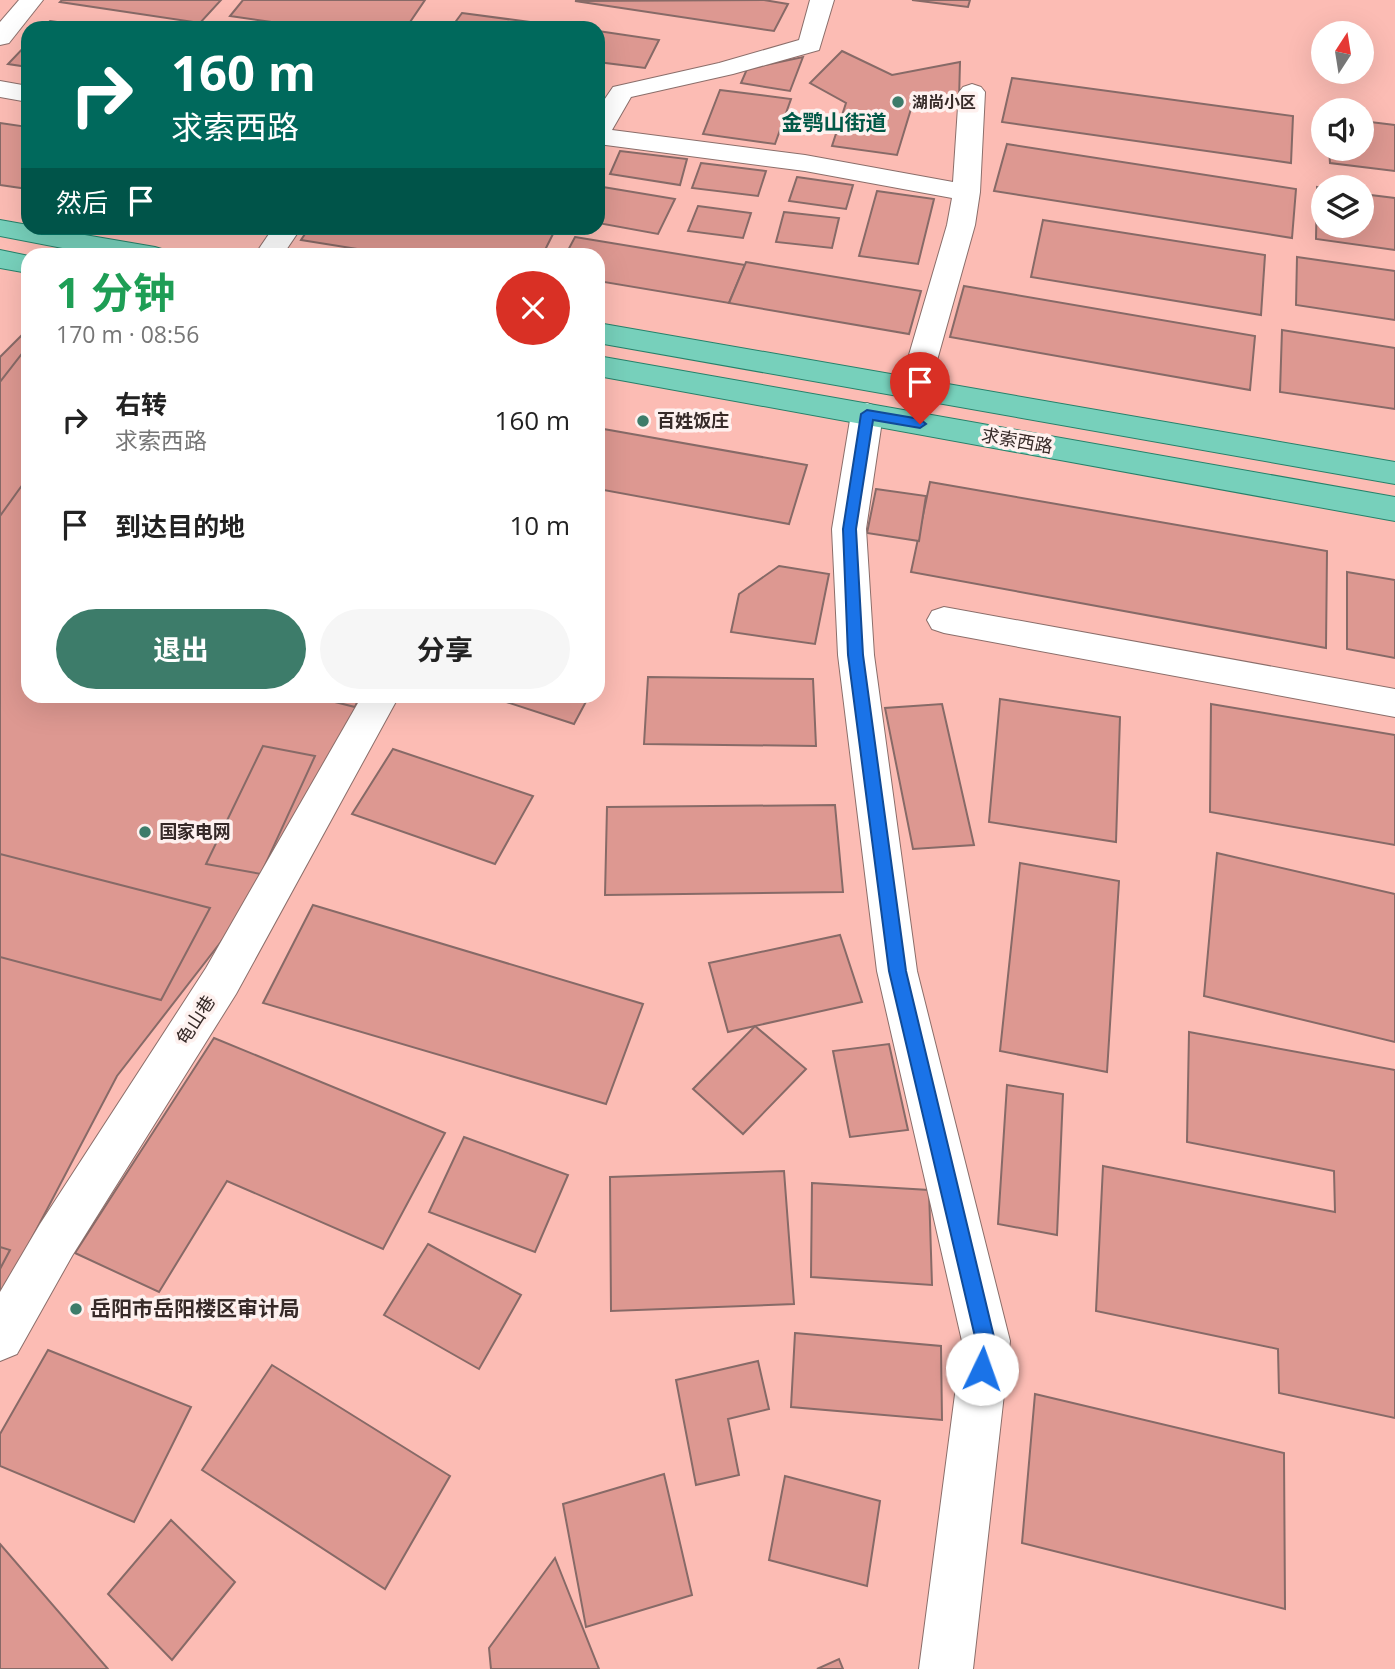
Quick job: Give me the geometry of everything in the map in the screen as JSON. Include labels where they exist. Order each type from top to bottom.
[{"type":"main road","points":[[0,228],[21,232]]},
{"type":"main road","points":[[39,235],[111,248]]},
{"type":"main road","points":[[0,259],[21,263]]},
{"type":"main road","name":"求索西路","points":[[605,334],[1395,473]]},
{"type":"main road","name":"求索西路","points":[[605,367],[1395,509]]},
{"type":"street","points":[[0,37],[31,0]]},
{"type":"street","points":[[605,120],[622,92],[724,69],[810,45],[821,0]]},
{"type":"street","points":[[0,89],[21,93]]},
{"type":"street","points":[[914,389],[961,225],[966,192],[972,92]]},
{"type":"street","points":[[605,137],[805,163],[966,192]]},
{"type":"street","points":[[867,414],[849,529],[859,683],[897,971],[986,1341],[946,1669]]},
{"type":"street","points":[[944,620],[1395,703]]},
{"type":"street","name":"龟山巷","points":[[0,1337],[56,1240],[221,981],[377,703]]},
{"type":"shaded area","points":[[0,0],[1395,0],[1395,1669],[0,1669]]},
{"type":"building","points":[[62,0],[221,0],[202,21],[60,2]]},
{"type":"building","points":[[243,0],[425,0],[411,21],[265,21],[230,16]]},
{"type":"building","points":[[764,0],[788,4],[774,31],[575,1]]},
{"type":"building","points":[[912,0],[970,0],[968,7]]},
{"type":"building","points":[[462,13],[522,21],[456,21]]},
{"type":"building","points":[[605,32],[659,40],[645,68],[605,63]]},
{"type":"building","points":[[21,50],[21,66],[8,64]]},
{"type":"building","name":"湖尚小区","points":[[842,51],[892,75],[960,62],[959,101],[911,109],[897,155],[832,146],[846,103],[810,83]]},
{"type":"building","points":[[803,57],[790,91],[741,83],[747,69]]},
{"type":"building","points":[[1012,78],[1293,116],[1291,163],[1002,122]]},
{"type":"building","points":[[720,90],[791,99],[775,144],[703,134]]},
{"type":"building","points":[[1374,122],[1395,125],[1395,171],[1330,163],[1374,161]]},
{"type":"building","points":[[0,123],[21,126],[21,188],[0,185]]},
{"type":"building","points":[[1007,144],[1296,189],[1292,238],[994,191]]},
{"type":"building","points":[[620,151],[687,159],[680,185],[610,174]]},
{"type":"building","points":[[701,163],[766,171],[758,196],[692,188]]},
{"type":"building","points":[[797,177],[853,185],[846,209],[789,201]]},
{"type":"building","points":[[605,187],[675,199],[658,234],[605,224]]},
{"type":"building","points":[[877,191],[934,199],[918,264],[859,256]]},
{"type":"building","points":[[1374,195],[1395,198],[1395,250],[1316,239],[1374,238]]},
{"type":"building","points":[[698,206],[751,213],[743,238],[688,231]]},
{"type":"building","points":[[784,212],[839,218],[832,248],[776,242]]},
{"type":"building","points":[[1043,220],[1265,255],[1261,315],[1031,277]]},
{"type":"building","points":[[304,235],[552,235],[546,248],[351,248],[301,240]]},
{"type":"building","points":[[575,237],[745,265],[729,303],[605,282],[605,248],[569,248]]},
{"type":"building","points":[[1297,257],[1395,271],[1395,320],[1296,305]]},
{"type":"building","points":[[746,262],[921,291],[909,334],[729,303]]},
{"type":"building","points":[[964,286],[1255,336],[1250,390],[950,337]]},
{"type":"building","points":[[1282,330],[1395,348],[1395,409],[1280,392]]},
{"type":"building","name":"国家电网","points":[[21,336],[21,703],[364,703],[234,925],[117,1076],[0,1299],[0,357]]},
{"type":"building","points":[[21,355],[21,487],[0,516],[0,382]]},
{"type":"building","points":[[605,429],[807,465],[789,524],[605,490]]},
{"type":"building","points":[[930,482],[1327,551],[1326,648],[911,572]]},
{"type":"building","points":[[876,489],[926,496],[919,541],[867,533]]},
{"type":"building","points":[[779,566],[829,574],[815,644],[731,632],[739,594]]},
{"type":"building","points":[[1347,572],[1395,580],[1395,658],[1347,649]]},
{"type":"building","points":[[648,677],[813,679],[816,746],[644,744]]},
{"type":"building","points":[[1000,699],[1120,717],[1116,842],[989,822]]},
{"type":"building","points":[[339,703],[357,703],[355,707]]},
{"type":"building","points":[[510,703],[585,703],[574,724]]},
{"type":"building","points":[[942,704],[974,845],[913,849],[885,708]]},
{"type":"building","points":[[1211,704],[1395,735],[1395,845],[1210,812]]},
{"type":"building","points":[[263,746],[315,756],[261,874],[206,864]]},
{"type":"building","points":[[393,749],[533,796],[495,864],[352,814]]},
{"type":"building","points":[[835,805],[843,892],[605,895],[607,807]]},
{"type":"building","points":[[1217,853],[1395,894],[1395,1042],[1204,996]]},
{"type":"building","points":[[0,854],[210,908],[161,1000],[0,957]]},
{"type":"building","points":[[1020,863],[1119,881],[1107,1072],[1000,1051]]},
{"type":"building","points":[[313,905],[643,1004],[606,1104],[263,1003]]},
{"type":"building","points":[[840,935],[862,1002],[728,1032],[709,963]]},
{"type":"building","points":[[755,1026],[806,1069],[743,1134],[693,1089]]},
{"type":"building","points":[[1189,1032],[1395,1070],[1395,1418],[1279,1393],[1278,1349],[1096,1311],[1103,1166],[1335,1212],[1334,1171],[1187,1142]]},
{"type":"building","points":[[214,1038],[445,1133],[383,1249],[227,1181],[159,1292],[75,1253]]},
{"type":"building","points":[[889,1044],[908,1130],[850,1137],[833,1051]]},
{"type":"building","points":[[1007,1085],[1063,1094],[1057,1235],[998,1224]]},
{"type":"building","points":[[464,1137],[568,1175],[535,1252],[429,1212]]},
{"type":"building","points":[[784,1171],[794,1304],[611,1311],[610,1177]]},
{"type":"building","points":[[812,1183],[929,1190],[932,1285],[811,1277]]},
{"type":"building","points":[[428,1244],[521,1295],[479,1369],[384,1315]]},
{"type":"building","points":[[0,1247],[10,1250],[0,1269]]},
{"type":"building","points":[[795,1333],[941,1346],[942,1420],[791,1407]]},
{"type":"building","points":[[48,1350],[191,1407],[134,1522],[0,1466],[0,1434]]},
{"type":"building","points":[[758,1361],[769,1409],[728,1419],[739,1475],[696,1485],[676,1380]]},
{"type":"building","points":[[272,1365],[450,1476],[385,1589],[202,1470]]},
{"type":"building","points":[[1035,1394],[1284,1453],[1285,1609],[1022,1543]]},
{"type":"building","points":[[664,1474],[692,1595],[586,1627],[563,1504]]},
{"type":"building","points":[[785,1476],[880,1501],[867,1586],[769,1560]]},
{"type":"building","points":[[171,1520],[235,1582],[172,1660],[108,1594]]},
{"type":"building","points":[[0,1544],[108,1669],[0,1669]]},
{"type":"building","points":[[555,1558],[599,1669],[491,1669],[489,1648]]},
{"type":"building","points":[[839,1659],[843,1669],[817,1669]]},
{"type":"place","name":"湖尚小区","points":[[898,102]]},
{"type":"place","name":"百姓饭庄","points":[[643,421]]},
{"type":"place","name":"国家电网","points":[[145,832]]},
{"type":"place","name":"岳阳市岳阳楼区审计局","points":[[76,1309]]},
{"type":"district","name":"金鹗山街道","points":[[834,123]]},
{"type":"route","points":[[920,424],[867,414],[849,529],[856,655],[897,971],[986,1341],[982,1369]]}]
